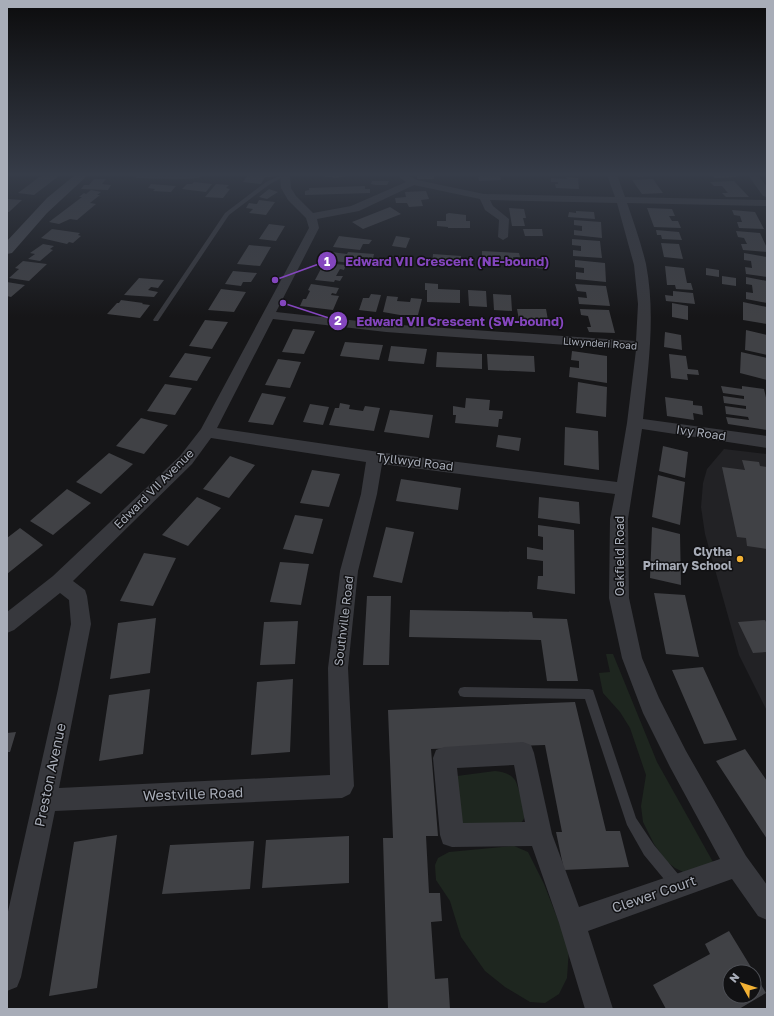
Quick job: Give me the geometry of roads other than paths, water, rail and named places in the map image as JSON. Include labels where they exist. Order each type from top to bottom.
[{"type":"main road","points":[[7,250],[31,222]]},
{"type":"street","name":"Edward VII Avenue","points":[[7,624],[60,582],[186,460],[207,432],[270,315],[309,239],[314,228],[312,222]]},
{"type":"street","points":[[504,222],[504,237]]},
{"type":"street","name":"Oakfield Road","points":[[628,222],[640,265],[644,304],[643,346],[635,423],[623,489],[619,526],[618,598],[632,658],[651,704],[710,820],[737,865],[767,907]]},
{"type":"street","name":"Llwynderi Road","points":[[270,315],[386,328],[643,346]]},
{"type":"street","name":"Ivy Road","points":[[635,423],[767,442]]},
{"type":"street","name":"Tyllwyd Road","points":[[207,432],[375,458],[623,489]]},
{"type":"street","name":"Southville Road","points":[[342,786],[338,668],[349,571],[369,494],[375,458]]},
{"type":"street","name":"Preston Avenue","points":[[7,977],[69,689],[81,624],[78,596],[60,582]]},
{"type":"street","points":[[540,834],[452,835],[444,758],[523,753],[540,834],[572,923],[599,1009]]},
{"type":"street","name":"Westville Road","points":[[44,800],[342,786]]},
{"type":"street","name":"Clewer Court","points":[[572,923],[737,865]]},
{"type":"lane","points":[[156,320],[221,222]]},
{"type":"lane","points":[[464,692],[589,694],[631,821],[649,850],[679,886]]},
{"type":"place","name":"Edward VII Crescent (NE-bound)","points":[[275,280]]},
{"type":"place","name":"Edward VII Crescent (SW-bound)","points":[[283,303]]},
{"type":"place","name":"Clytha Primary School","points":[[740,559]]}]
